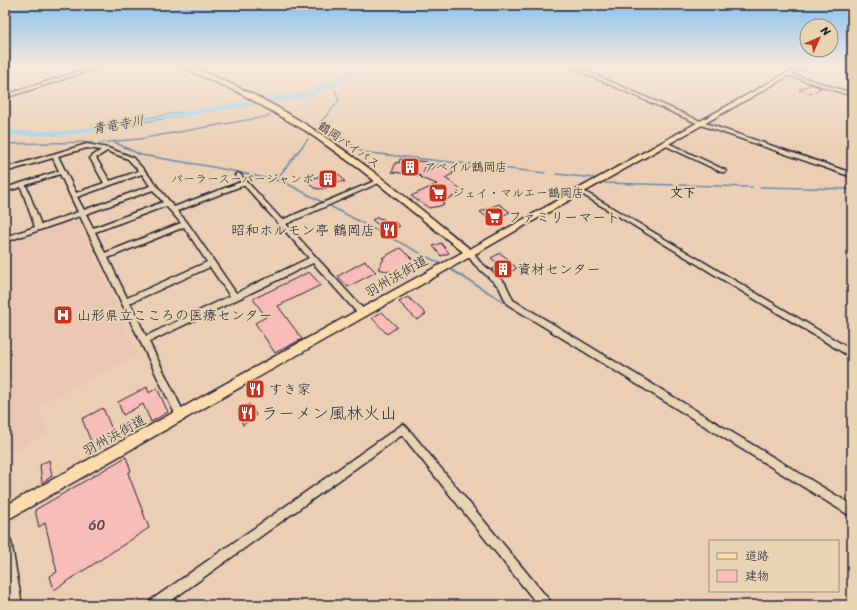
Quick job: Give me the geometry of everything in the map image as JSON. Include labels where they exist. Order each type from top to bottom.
[{"type":"main road","name":"鶴岡バイパス","points":[[248,94],[323,141],[379,181],[470,253]]},
{"type":"main road","name":"羽州浜街道","points":[[5,514],[181,417],[470,253],[582,192],[754,94]]},
{"type":"street","points":[[635,94],[703,124],[852,175]]},
{"type":"street","points":[[666,144],[723,171]]},
{"type":"street","points":[[5,170],[87,146],[106,149],[130,158],[185,224],[235,297]]},
{"type":"street","points":[[106,149],[93,158],[108,184]]},
{"type":"street","points":[[54,155],[181,417]]},
{"type":"street","points":[[5,190],[62,172]]},
{"type":"street","points":[[73,196],[143,172]]},
{"type":"street","points":[[238,175],[363,314]]},
{"type":"street","points":[[281,223],[379,181]]},
{"type":"street","points":[[173,210],[244,182]]},
{"type":"street","points":[[23,185],[39,228]]},
{"type":"street","points":[[5,240],[154,187]]},
{"type":"street","points":[[582,192],[852,354]]},
{"type":"street","points":[[90,231],[168,203]]},
{"type":"street","points":[[103,257],[185,224]]},
{"type":"street","points":[[470,253],[473,260],[503,287],[505,295],[510,302],[852,511]]},
{"type":"street","points":[[144,341],[314,260]]},
{"type":"street","points":[[125,302],[212,263]]},
{"type":"street","points":[[154,605],[403,429],[546,605]]},
{"type":"street","points":[[5,542],[16,605]]},
{"type":"shaded area","name":"山形県立こころの医療センター","points":[[76,218],[138,355],[38,405],[47,433],[5,455],[5,243]]},
{"type":"water","points":[[181,112],[182,116],[100,129],[100,126]]},
{"type":"building","points":[[400,159],[427,162],[423,173],[440,164],[454,173],[445,178],[464,191],[442,202],[444,204],[440,206],[429,208],[411,196],[437,184],[423,179],[419,175],[392,172],[396,162],[399,163]]},
{"type":"building","name":"パーラースーパージャンボ","points":[[332,171],[340,175],[345,182],[335,181],[335,183],[328,185],[327,188],[319,189],[314,188],[309,183],[311,181],[310,180]]},
{"type":"building","name":"ファミリーマート","points":[[499,204],[510,212],[492,221],[480,212]]},
{"type":"building","points":[[378,217],[380,219],[382,218],[388,223],[395,222],[400,226],[388,232],[372,220]]},
{"type":"building","points":[[441,243],[449,253],[441,256],[433,246]]},
{"type":"building","points":[[400,248],[419,265],[409,270],[407,277],[400,279],[391,272],[378,269],[384,259],[382,258]]},
{"type":"building","name":"資材センター","points":[[500,253],[508,259],[506,260],[517,268],[501,278],[491,270],[500,265],[491,258]]},
{"type":"building","points":[[365,261],[376,272],[348,287],[338,276]]},
{"type":"building","points":[[309,272],[321,285],[278,306],[302,339],[275,353],[255,323],[266,317],[253,299]]},
{"type":"building","points":[[408,297],[426,314],[417,320],[399,302]]},
{"type":"building","points":[[382,312],[397,327],[387,334],[372,318]]},
{"type":"building","name":"すき家","points":[[257,382],[262,391],[252,397],[247,387]]},
{"type":"building","points":[[147,387],[149,393],[157,388],[168,412],[151,422],[143,404],[123,415],[118,402]]},
{"type":"building","name":"ラーメン風林火山","points":[[249,404],[256,415],[243,425],[238,411]]},
{"type":"building","points":[[103,408],[116,439],[104,446],[104,444],[96,442],[92,444],[82,419]]},
{"type":"building","points":[[126,457],[131,471],[128,473],[149,528],[54,590],[50,576],[57,572],[45,523],[39,527],[35,510]]},
{"type":"building","points":[[49,460],[52,476],[42,483],[40,465]]},
{"type":"waterway","name":"青竜寺川","points":[[165,117],[306,94]]},
{"type":"waterway","points":[[337,94],[339,101],[320,123],[362,152],[545,173]]},
{"type":"waterway","points":[[99,143],[139,139],[270,116]]},
{"type":"waterway","name":"青竜寺川","points":[[5,133],[67,133],[115,125]]},
{"type":"waterway","points":[[276,180],[308,139]]},
{"type":"waterway","points":[[5,144],[92,142]]},
{"type":"waterway","points":[[114,142],[141,155],[213,167],[284,182],[322,202]]},
{"type":"waterway","points":[[556,174],[594,178]]},
{"type":"waterway","points":[[605,183],[752,187]]},
{"type":"waterway","points":[[760,187],[852,189]]},
{"type":"waterway","points":[[328,205],[441,264]]},
{"type":"waterway","points":[[452,270],[450,269],[509,305]]},
{"type":"place","name":"アベイル鶴岡店","points":[[410,167]]},
{"type":"place","name":"パーラースーパージャンボ","points":[[328,179]]},
{"type":"place","name":"ジェイ・マルエー鶴岡店","points":[[438,193]]},
{"type":"place","name":"ファミリーマート","points":[[494,217]]},
{"type":"place","name":"昭和ホルモン亭 鶴岡店","points":[[389,230]]},
{"type":"place","name":"資材センター","points":[[503,269]]},
{"type":"place","name":"山形県立こころの医療センター","points":[[63,315]]},
{"type":"place","name":"すき家","points":[[255,389]]},
{"type":"place","name":"ラーメン風林火山","points":[[247,413]]},
{"type":"district","name":"文下","points":[[683,192]]}]
